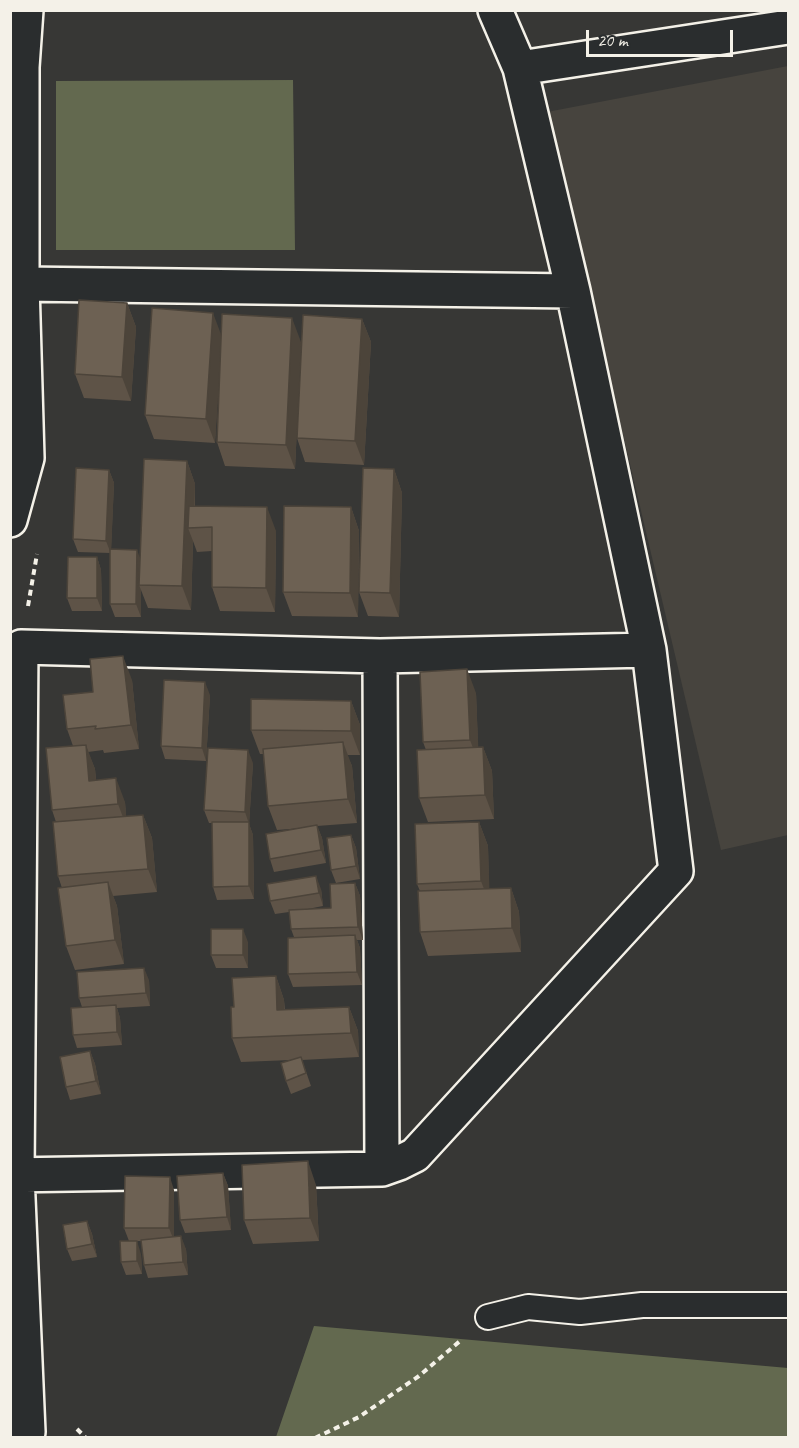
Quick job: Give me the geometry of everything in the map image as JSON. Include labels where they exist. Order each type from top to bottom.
[{"type":"street","points":[[10,520],[27,458],[22,284],[22,67],[26,10]]},
{"type":"street","points":[[14,1175],[382,1169],[399,1163],[415,1155],[676,871],[650,650],[573,291],[520,68],[495,10]]},
{"type":"street","points":[[520,68],[789,27]]},
{"type":"street","points":[[22,284],[573,291]]},
{"type":"street","points":[[28,1432],[14,1175],[21,647],[380,656],[650,650]]},
{"type":"street","points":[[380,656],[382,1169]]},
{"type":"lane","points":[[488,1317],[528,1307],[580,1312],[642,1305],[789,1305]]},
{"type":"path","points":[[315,1437],[359,1418],[418,1376],[488,1317]]},
{"type":"path","points":[[77,1429],[86,1437]]},
{"type":"shaded area","points":[[788,66],[788,835],[721,850],[547,112]]},
{"type":"green space","points":[[293,80],[295,250],[56,250],[56,81]]},
{"type":"green space","points":[[314,1326],[788,1368],[788,1437],[276,1437]]},
{"type":"building","points":[[79,300],[127,303],[122,377],[75,374]]},
{"type":"building","points":[[152,308],[213,313],[206,419],[145,415]]},
{"type":"building","points":[[222,314],[292,318],[286,445],[217,442]]},
{"type":"building","points":[[303,315],[362,319],[355,441],[297,438]]},
{"type":"building","points":[[144,459],[187,461],[182,586],[139,585]]},
{"type":"building","points":[[76,468],[109,470],[106,541],[73,539]]},
{"type":"building","points":[[363,468],[394,469],[390,593],[359,592]]},
{"type":"building","points":[[189,506],[267,507],[266,588],[212,587],[212,527],[188,528]]},
{"type":"building","points":[[284,506],[351,507],[350,593],[283,592]]},
{"type":"building","points":[[110,549],[137,550],[136,604],[110,604]]},
{"type":"building","points":[[68,557],[97,557],[97,598],[67,598]]},
{"type":"building","points":[[123,656],[131,725],[67,729],[63,695],[93,692],[90,659]]},
{"type":"building","points":[[467,669],[470,740],[423,742],[420,672]]},
{"type":"building","points":[[164,680],[205,682],[202,748],[161,746]]},
{"type":"building","points":[[251,699],[351,701],[351,731],[251,730]]},
{"type":"building","points":[[343,742],[348,799],[268,806],[263,749]]},
{"type":"building","points":[[86,745],[89,781],[116,778],[118,804],[52,810],[46,748]]},
{"type":"building","points":[[483,747],[485,795],[419,798],[417,750]]},
{"type":"building","points":[[208,748],[248,750],[245,812],[204,810]]},
{"type":"building","points":[[143,815],[148,869],[58,876],[53,822]]},
{"type":"building","points":[[212,822],[249,822],[249,886],[213,887]]},
{"type":"building","points":[[479,822],[481,881],[417,884],[415,824]]},
{"type":"building","points":[[317,825],[321,850],[270,859],[266,834]]},
{"type":"building","points":[[351,835],[356,866],[331,870],[327,838]]},
{"type":"building","points":[[316,876],[319,893],[270,901],[267,884]]},
{"type":"building","points":[[108,882],[115,940],[66,946],[58,888]]},
{"type":"building","points":[[355,883],[358,927],[291,929],[289,910],[331,908],[330,884]]},
{"type":"building","points":[[511,888],[512,928],[420,932],[418,891]]},
{"type":"building","points":[[211,929],[243,929],[243,955],[211,955]]},
{"type":"building","points":[[355,935],[357,972],[288,974],[288,938]]},
{"type":"building","points":[[144,968],[146,993],[79,998],[77,972]]},
{"type":"building","points":[[276,976],[277,1010],[349,1007],[351,1033],[232,1038],[231,1007],[234,1007],[232,978]]},
{"type":"building","points":[[116,1005],[117,1032],[73,1035],[71,1008]]},
{"type":"building","points":[[90,1051],[96,1081],[66,1087],[60,1057]]},
{"type":"building","points":[[301,1057],[306,1073],[286,1081],[281,1063]]},
{"type":"building","points":[[308,1161],[310,1218],[244,1220],[242,1165]]},
{"type":"building","points":[[223,1173],[227,1217],[180,1220],[177,1176]]},
{"type":"building","points":[[125,1176],[170,1177],[169,1228],[124,1228]]},
{"type":"building","points":[[87,1221],[92,1244],[67,1249],[63,1225]]},
{"type":"building","points":[[181,1236],[183,1262],[144,1265],[141,1240]]},
{"type":"building","points":[[120,1241],[137,1241],[137,1261],[121,1262]]}]
